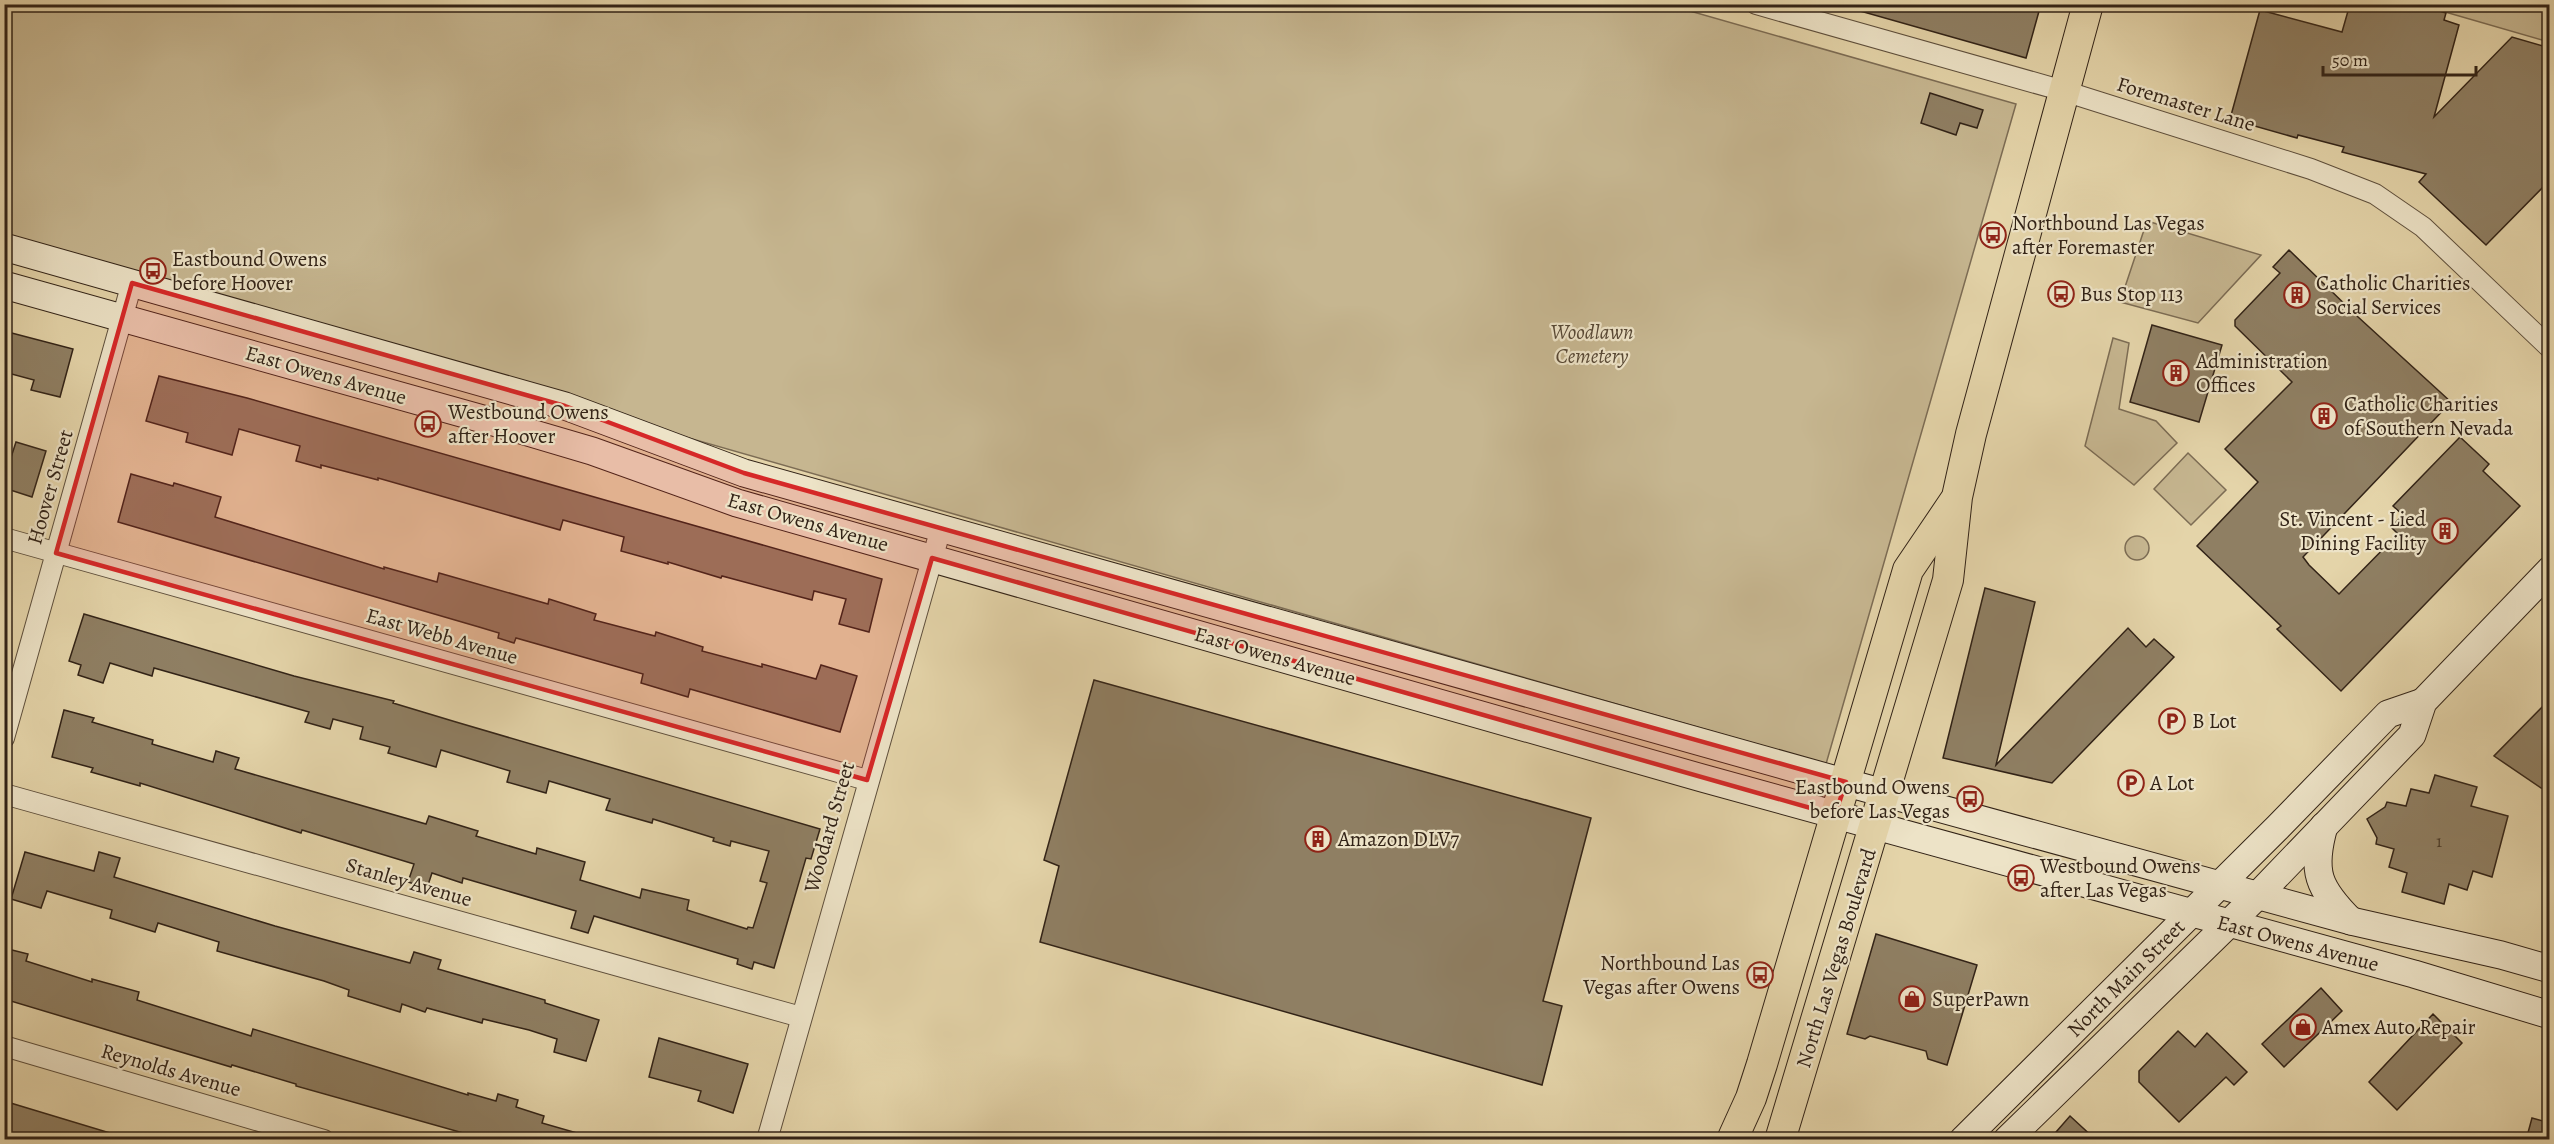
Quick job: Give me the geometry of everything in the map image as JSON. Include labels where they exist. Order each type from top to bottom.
[{"type":"main road","name":"North Las Vegas Boulevard","points":[[1780,1140],[1948,580],[1957,496],[1971,434],[2088,4]]},
{"type":"main road","name":"East Owens Avenue","points":[[4,248],[565,406],[744,472],[940,528],[2351,921],[2501,955],[2550,969]]},
{"type":"main road","name":"East Owens Avenue","points":[[4,285],[518,429],[592,451],[736,502],[1835,815],[2414,974],[2550,1015]]},
{"type":"main road","name":"North Las Vegas Boulevard","points":[[1732,1140],[1751,1098],[1762,1064],[1908,570],[1957,496]]},
{"type":"main road","name":"North Main Street","points":[[2007,1140],[2258,895],[2412,735],[2423,702],[2550,570]]},
{"type":"main road","name":"North Main Street","points":[[1963,1140],[2220,885],[2388,714],[2423,702]]},
{"type":"main road","points":[[2325,826],[2316,859],[2319,875],[2334,904],[2351,921]]},
{"type":"street","name":"Foremaster Lane","points":[[1756,4],[2064,91],[2311,168],[2375,194],[2422,227],[2550,348]]},
{"type":"street","name":"Hoover Street","points":[[4,738],[132,283]]},
{"type":"street","name":"Woodard Street","points":[[767,1140],[940,528]]},
{"type":"street","name":"East Webb Avenue","points":[[4,538],[867,780]]},
{"type":"street","name":"Stanley Avenue","points":[[4,794],[801,1017]]},
{"type":"street","name":"Reynolds Avenue","points":[[4,1046],[324,1140]]},
{"type":"highlighted area","points":[[132,283],[565,406],[744,473],[1846,782],[1835,815],[932,558],[867,780],[56,553]]},
{"type":"green space","name":"Woodlawn Cemetery","points":[[4,5],[1669,5],[2016,104],[1826,764],[5,242]]},
{"type":"green space","points":[[2421,5],[2549,5],[2549,42]]},
{"type":"green space","points":[[2147,221],[2261,255],[2198,323],[2120,302]]},
{"type":"green space","points":[[2113,338],[2129,343],[2119,409],[2156,421],[2177,443],[2134,485],[2085,446]]},
{"type":"green space","points":[[2188,453],[2226,490],[2191,525],[2154,489]]},
{"type":"green space","points":[[2137,536],[2145,540],[2149,548],[2145,556],[2137,560],[2129,556],[2125,548],[2129,540]]},
{"type":"building","points":[[1854,4],[2041,4],[2026,58],[1853,9]]},
{"type":"building","points":[[2350,4],[2416,4],[2446,13],[2444,20],[2459,25],[2434,117],[2512,37],[2550,48],[2550,180],[2486,245],[2419,182],[2426,174],[2342,152],[2344,147],[2298,135],[2297,138],[2230,119],[2260,10],[2342,32]]},
{"type":"building","points":[[1930,93],[1983,110],[1977,128],[1960,123],[1956,135],[1921,123]]},
{"type":"building","points":[[2289,250],[2451,402],[2303,557],[2309,565],[2339,594],[2398,534],[2391,527],[2403,515],[2393,506],[2460,437],[2489,464],[2483,471],[2520,506],[2341,691],[2277,629],[2281,626],[2197,546],[2258,482],[2225,449],[2292,382],[2235,326],[2235,320],[2280,273],[2273,267]]},
{"type":"building","name":"Administration Offices","points":[[2152,325],[2222,345],[2199,422],[2130,402]]},
{"type":"building","points":[[4,331],[73,349],[60,397],[31,390],[34,380],[4,372]]},
{"type":"building","points":[[159,376],[247,398],[882,579],[869,632],[839,624],[846,599],[814,591],[812,600],[722,576],[721,578],[621,551],[624,537],[563,520],[560,530],[378,478],[378,480],[296,461],[300,446],[239,429],[232,455],[186,442],[188,433],[146,421]]},
{"type":"building","points":[[16,442],[46,451],[32,497],[4,488],[4,479]]},
{"type":"building","points":[[131,474],[173,486],[174,483],[221,497],[215,517],[384,569],[384,567],[437,582],[439,573],[548,604],[549,599],[596,614],[594,620],[655,636],[656,632],[703,647],[702,651],[762,667],[762,664],[816,679],[821,665],[857,676],[840,732],[690,689],[688,697],[641,683],[643,674],[516,638],[514,643],[498,638],[499,633],[118,522]]},
{"type":"building","points":[[1985,588],[2035,602],[1996,765],[2128,628],[2146,647],[2154,639],[2174,657],[2052,783],[1943,758]]},
{"type":"building","points":[[84,614],[294,676],[394,701],[393,703],[456,722],[820,829],[811,859],[806,858],[774,968],[754,962],[752,969],[737,964],[738,959],[594,916],[588,933],[571,928],[576,911],[463,878],[462,883],[432,873],[427,888],[408,882],[414,864],[302,830],[301,833],[140,783],[140,786],[91,772],[93,768],[52,757],[64,710],[94,718],[92,722],[153,740],[152,744],[213,762],[216,751],[239,758],[235,769],[426,824],[429,816],[478,831],[476,836],[536,854],[537,848],[585,862],[580,880],[640,898],[642,889],[689,900],[687,910],[747,929],[748,927],[753,928],[767,883],[760,881],[769,851],[731,841],[730,846],[713,841],[714,838],[653,819],[652,823],[606,810],[610,799],[549,781],[546,793],[507,782],[510,771],[441,750],[436,767],[388,753],[390,747],[360,739],[363,727],[333,719],[330,729],[305,722],[309,712],[154,668],[152,676],[110,663],[103,683],[78,675],[81,665],[69,661]]},
{"type":"building","name":"Amazon DLV7","points":[[1094,680],[1591,818],[1543,1001],[1562,1006],[1542,1085],[1040,942],[1059,866],[1044,860]]},
{"type":"building","points":[[2550,699],[2550,794],[2494,756]]},
{"type":"building","points":[[2435,775],[2477,787],[2471,806],[2508,816],[2492,877],[2473,871],[2467,890],[2449,884],[2444,904],[2402,892],[2407,873],[2389,867],[2394,849],[2376,844],[2377,838],[2367,819],[2385,807],[2387,802],[2406,806],[2411,789],[2429,793]]},
{"type":"building","points":[[25,852],[94,871],[99,852],[120,858],[114,877],[275,926],[410,963],[414,952],[441,960],[438,969],[545,1000],[545,1003],[599,1020],[586,1061],[554,1052],[557,1039],[529,1030],[483,1019],[482,1023],[427,1008],[425,1012],[402,1004],[400,1012],[348,996],[349,990],[324,981],[217,951],[219,942],[158,923],[155,932],[110,918],[112,910],[47,891],[41,908],[11,899]]},
{"type":"building","name":"SuperPawn","points":[[1876,934],[1977,965],[1947,1065],[1928,1059],[1926,1051],[1870,1036],[1865,1039],[1847,1034]]},
{"type":"building","points":[[4,948],[28,954],[26,961],[92,982],[92,979],[139,992],[137,1000],[251,1036],[253,1029],[468,1095],[468,1093],[496,1101],[498,1094],[518,1100],[516,1107],[544,1116],[542,1123],[584,1135],[583,1140],[488,1140],[296,1086],[296,1084],[232,1065],[231,1067],[4,999]]},
{"type":"building","name":"Amex Auto Repair","points":[[2321,988],[2342,1011],[2284,1067],[2262,1044]]},
{"type":"building","points":[[2433,1014],[2462,1043],[2397,1110],[2369,1082]]},
{"type":"building","points":[[2178,1031],[2195,1047],[2207,1033],[2247,1072],[2234,1085],[2226,1077],[2179,1122],[2139,1082],[2139,1071]]},
{"type":"building","points":[[659,1038],[748,1064],[733,1113],[698,1101],[701,1091],[649,1077]]},
{"type":"building","points":[[4,1101],[120,1136],[119,1140],[4,1140]]},
{"type":"building","points":[[2070,1116],[2096,1140],[2049,1140]]},
{"type":"building","points":[[2532,1118],[2550,1123],[2550,1140],[2526,1140]]},
{"type":"place","name":"Northbound Las Vegas after Foremaster","points":[[1993,235]]},
{"type":"place","name":"Eastbound Owens before Hoover","points":[[153,271]]},
{"type":"place","name":"Bus Stop 113","points":[[2061,294]]},
{"type":"place","name":"Catholic Charities Social Services","points":[[2297,295]]},
{"type":"place","name":"Administration Offices","points":[[2176,373]]},
{"type":"place","name":"Catholic Charities of Southern Nevada","points":[[2324,416]]},
{"type":"place","name":"Westbound Owens after Hoover","points":[[428,424]]},
{"type":"place","name":"St. Vincent - Lied Dining Facility","points":[[2445,531]]},
{"type":"place","name":"B Lot","points":[[2172,721]]},
{"type":"place","name":"A Lot","points":[[2131,783]]},
{"type":"place","name":"Eastbound Owens before Las Vegas","points":[[1970,799]]},
{"type":"place","name":"Amazon DLV7","points":[[1318,839]]},
{"type":"place","name":"Westbound Owens after Las Vegas","points":[[2021,878]]},
{"type":"place","name":"Northbound Las Vegas after Owens","points":[[1760,975]]},
{"type":"place","name":"SuperPawn","points":[[1912,999]]},
{"type":"place","name":"Amex Auto Repair","points":[[2303,1027]]}]
